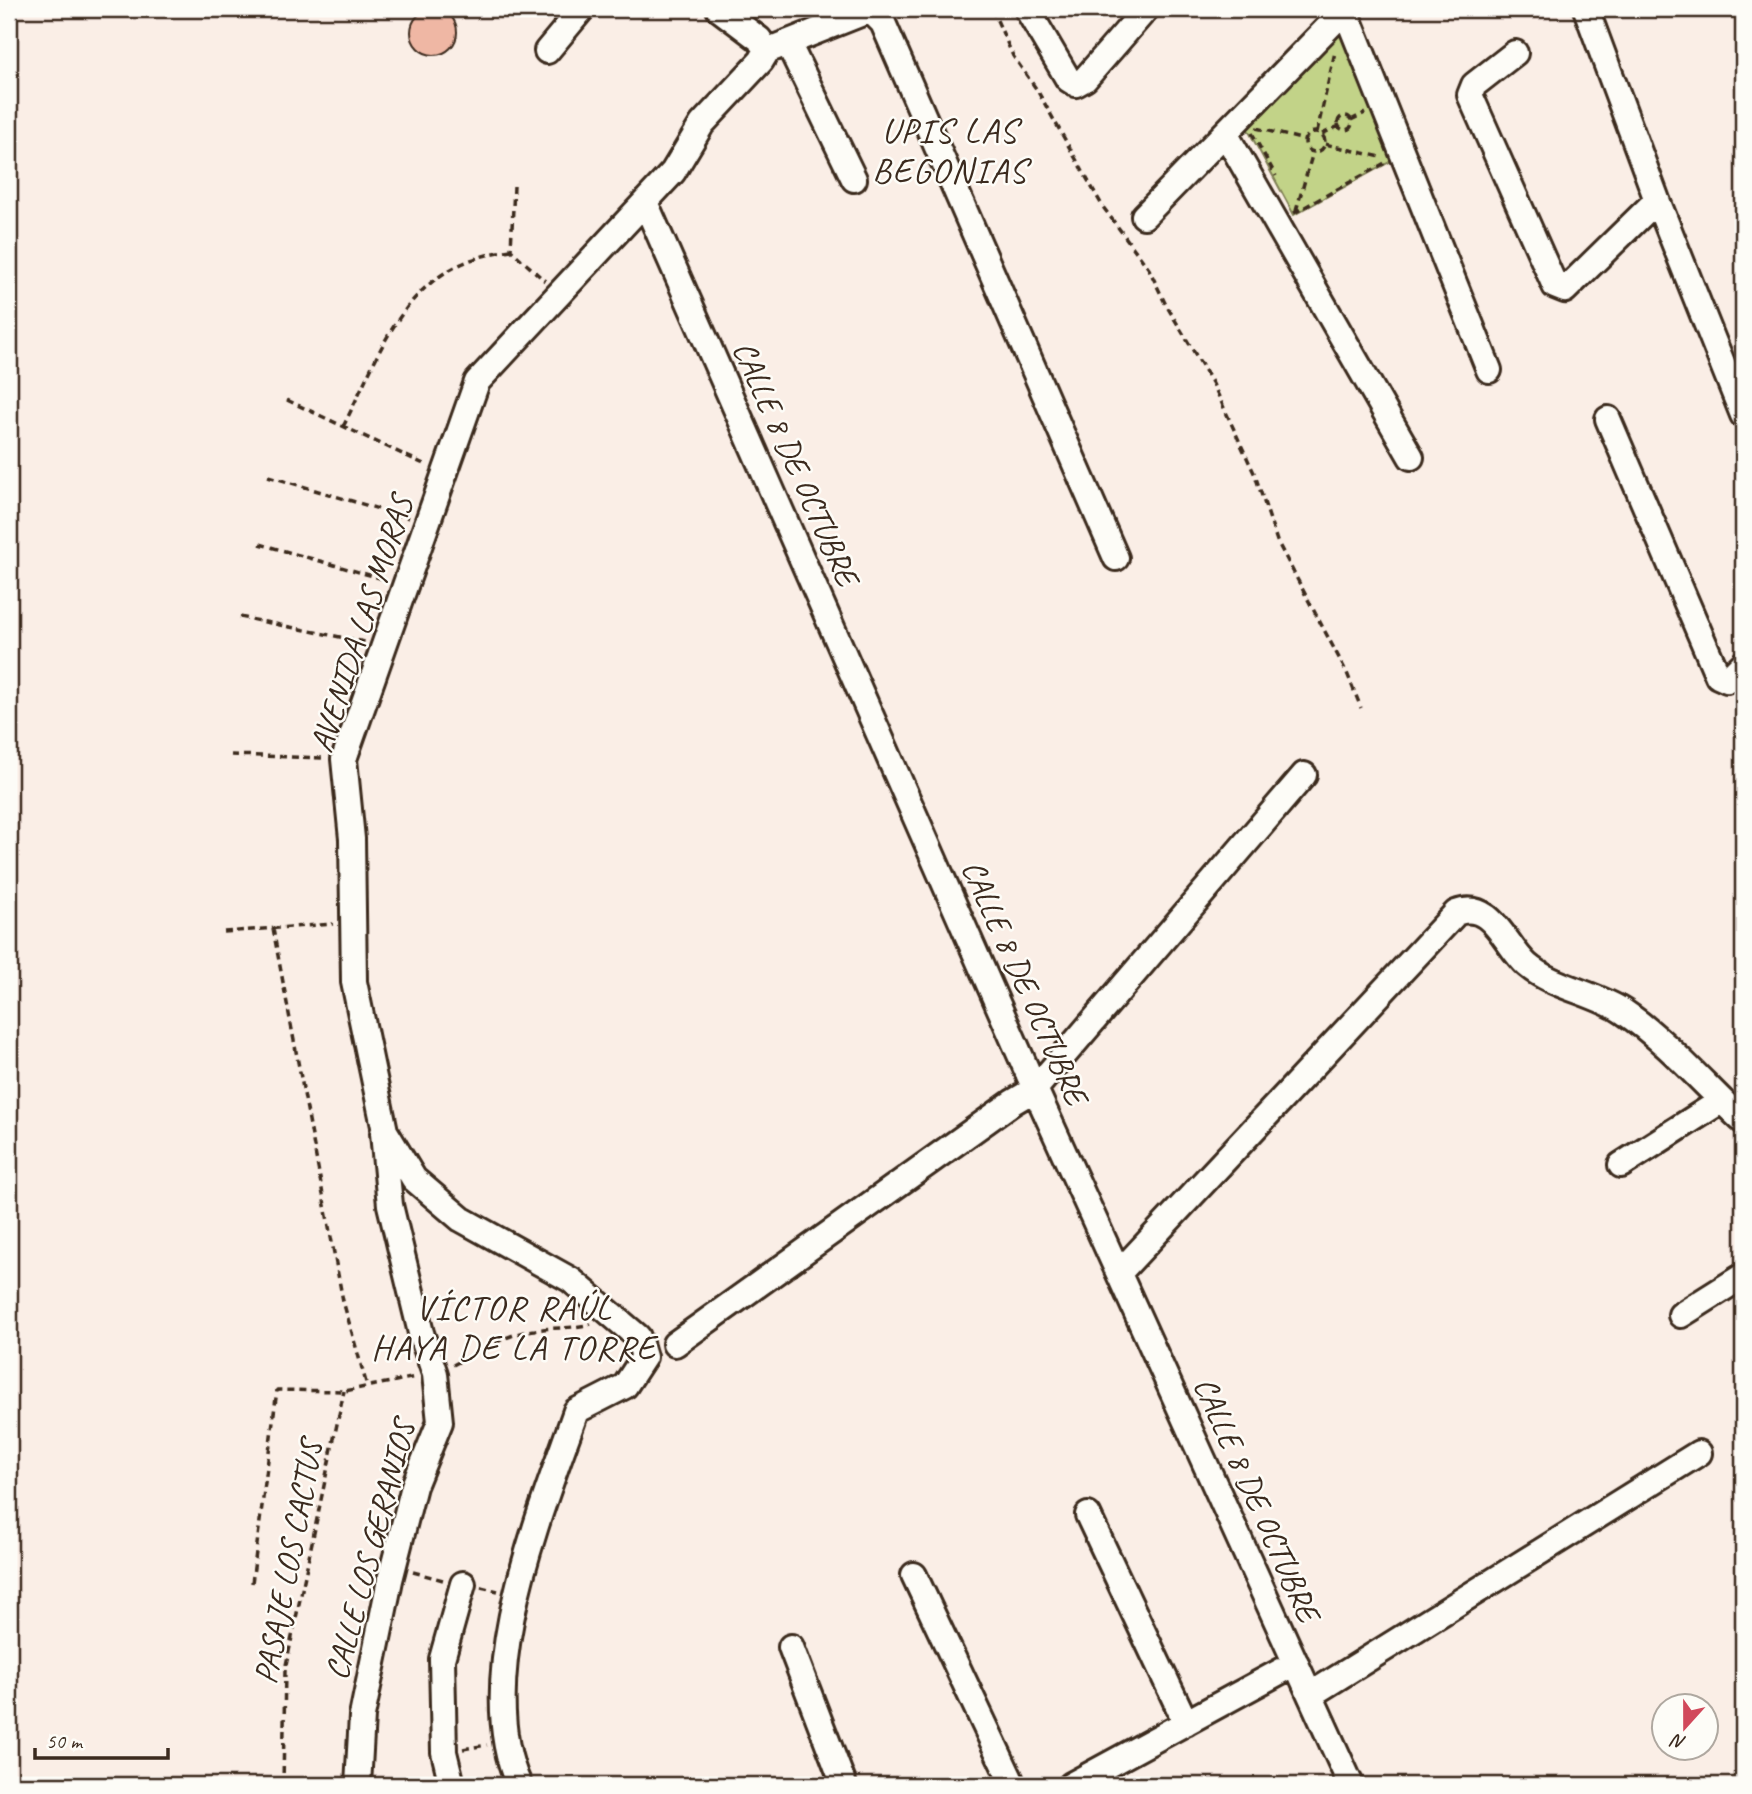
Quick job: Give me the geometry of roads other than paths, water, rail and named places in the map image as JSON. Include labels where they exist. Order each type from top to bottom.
[{"type":"street","points":[[547,51],[582,9]]},
{"type":"street","points":[[719,9],[758,39],[777,47],[854,179]]},
{"type":"street","points":[[777,47],[870,9],[883,23],[1116,558]]},
{"type":"street","points":[[1027,9],[1068,79],[1076,84],[1085,79],[1146,9]]},
{"type":"street","points":[[1144,216],[1346,9],[1489,370]]},
{"type":"street","points":[[1586,9],[1657,200],[1743,415]]},
{"type":"street","name":"AVENIDA LAS MORAS","points":[[519,1785],[510,1766],[502,1706],[513,1608],[576,1411],[625,1385],[644,1357],[638,1337],[571,1280],[461,1219],[414,1179],[385,1131],[354,982],[352,839],[344,759],[477,382],[673,172],[702,124],[777,47]]},
{"type":"street","points":[[1514,53],[1474,85],[1470,95],[1555,286],[1565,290],[1657,200]]},
{"type":"street","points":[[1225,133],[1286,218],[1411,457]]},
{"type":"street","name":"CALLE 8 DE OCTUBRE","points":[[645,202],[1035,1089],[1351,1785]]},
{"type":"street","points":[[1608,419],[1718,676],[1727,680],[1743,664]]},
{"type":"street","points":[[674,1344],[1035,1089],[1304,775]]},
{"type":"street","points":[[1119,1273],[1456,913],[1469,908],[1480,911],[1499,928],[1527,966],[1622,1010],[1661,1041],[1743,1121]]},
{"type":"street","points":[[1621,1165],[1721,1101]]},
{"type":"street","name":"CALLE LOS GERANIOS","points":[[358,1785],[362,1716],[390,1580],[414,1486],[440,1422],[435,1374],[421,1333],[390,1205],[380,1108]]},
{"type":"street","points":[[1681,1315],[1743,1276]]},
{"type":"street","points":[[1310,1695],[1699,1453]]},
{"type":"street","points":[[1088,1515],[1186,1723]]},
{"type":"street","points":[[914,1575],[1013,1785]]},
{"type":"street","points":[[452,1785],[444,1752],[442,1659],[463,1584]]},
{"type":"street","points":[[791,1647],[844,1785]]},
{"type":"street","points":[[1071,1785],[1296,1663]]},
{"type":"district","name":"UPIS LAS BEGONIAS","points":[[950,150]]},
{"type":"district","name":"VÍCTOR RAÚL HAYA DE LA TORRE","points":[[514,1327]]}]
